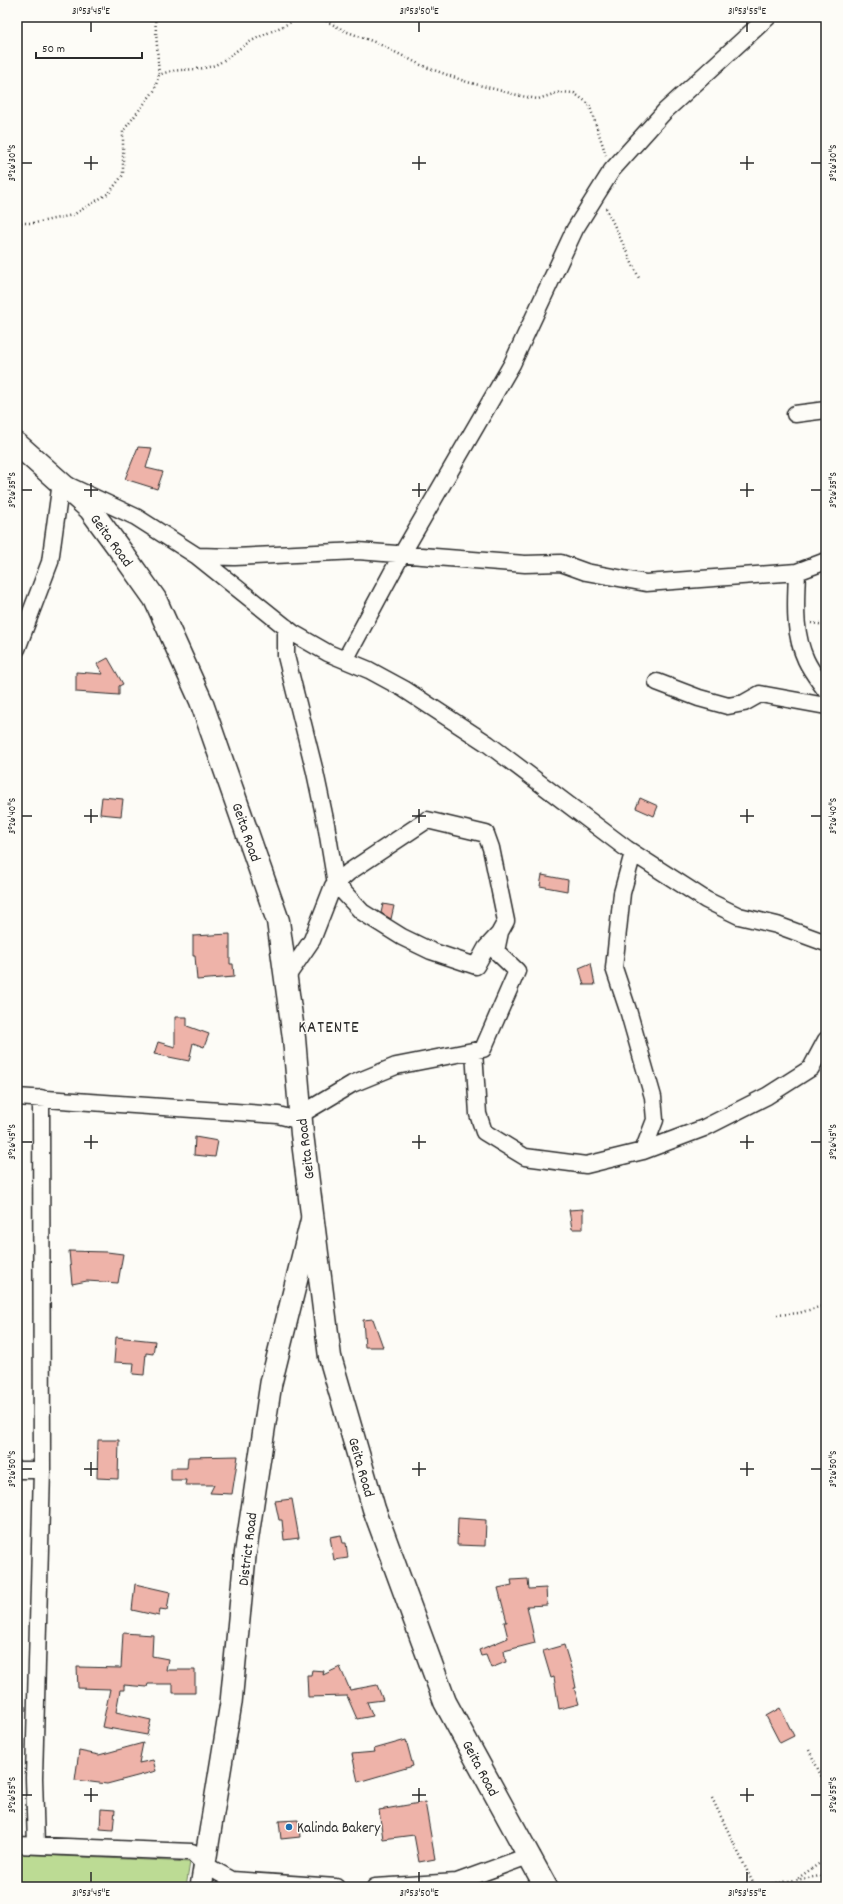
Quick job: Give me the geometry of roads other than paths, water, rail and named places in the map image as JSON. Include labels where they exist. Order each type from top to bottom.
[{"type":"main road","name":"Geita Road","points":[[17,444],[90,509],[155,599],[198,694],[278,921],[294,1038],[301,1118],[330,1357],[374,1509],[445,1702],[546,1887]]},
{"type":"street","points":[[345,660],[402,554],[512,364],[575,229],[612,170],[665,111],[768,17]]},
{"type":"street","points":[[795,414],[826,410]]},
{"type":"street","points":[[17,649],[50,562],[61,482],[136,516],[197,556],[286,627],[328,653],[369,670],[404,690],[488,744],[633,854],[706,900],[739,916],[777,925],[826,943]]},
{"type":"street","points":[[197,556],[235,557],[358,551],[524,564],[561,563],[586,572],[646,583],[797,572],[826,561]]},
{"type":"street","points":[[797,572],[795,619],[801,646],[806,662],[826,691]]},
{"type":"street","points":[[286,627],[286,656],[315,772],[326,824],[336,884],[362,912],[402,937],[431,951],[476,966],[486,948],[500,932],[506,921],[491,848],[486,834],[427,820],[349,872],[336,884],[333,886],[312,940],[286,978]]},
{"type":"street","points":[[657,682],[699,698],[728,706],[744,703],[760,694],[826,706]]},
{"type":"street","points":[[633,854],[622,893],[614,968],[628,1010],[653,1097],[655,1120],[643,1151]]},
{"type":"street","points":[[17,1097],[278,1115],[301,1118],[352,1084],[396,1066],[483,1049],[516,971],[496,951],[500,932]]},
{"type":"street","points":[[474,1051],[478,1114],[484,1132],[525,1157],[586,1165],[643,1151],[704,1128],[767,1096],[811,1068],[826,1040]]},
{"type":"street","points":[[36,1846],[34,1778],[42,1470],[41,1098]]},
{"type":"street","name":"District Road","points":[[201,1887],[231,1703],[245,1556],[271,1383],[312,1215]]},
{"type":"street","points":[[17,1470],[42,1470]]},
{"type":"street","points":[[17,1845],[192,1852],[205,1865],[232,1880],[336,1887]]},
{"type":"street","points":[[375,1887],[456,1882],[528,1856]]},
{"type":"place","name":"Kalinda Bakery","points":[[289,1827]]},
{"type":"district","name":"KATENTE","points":[[329,1026]]}]
